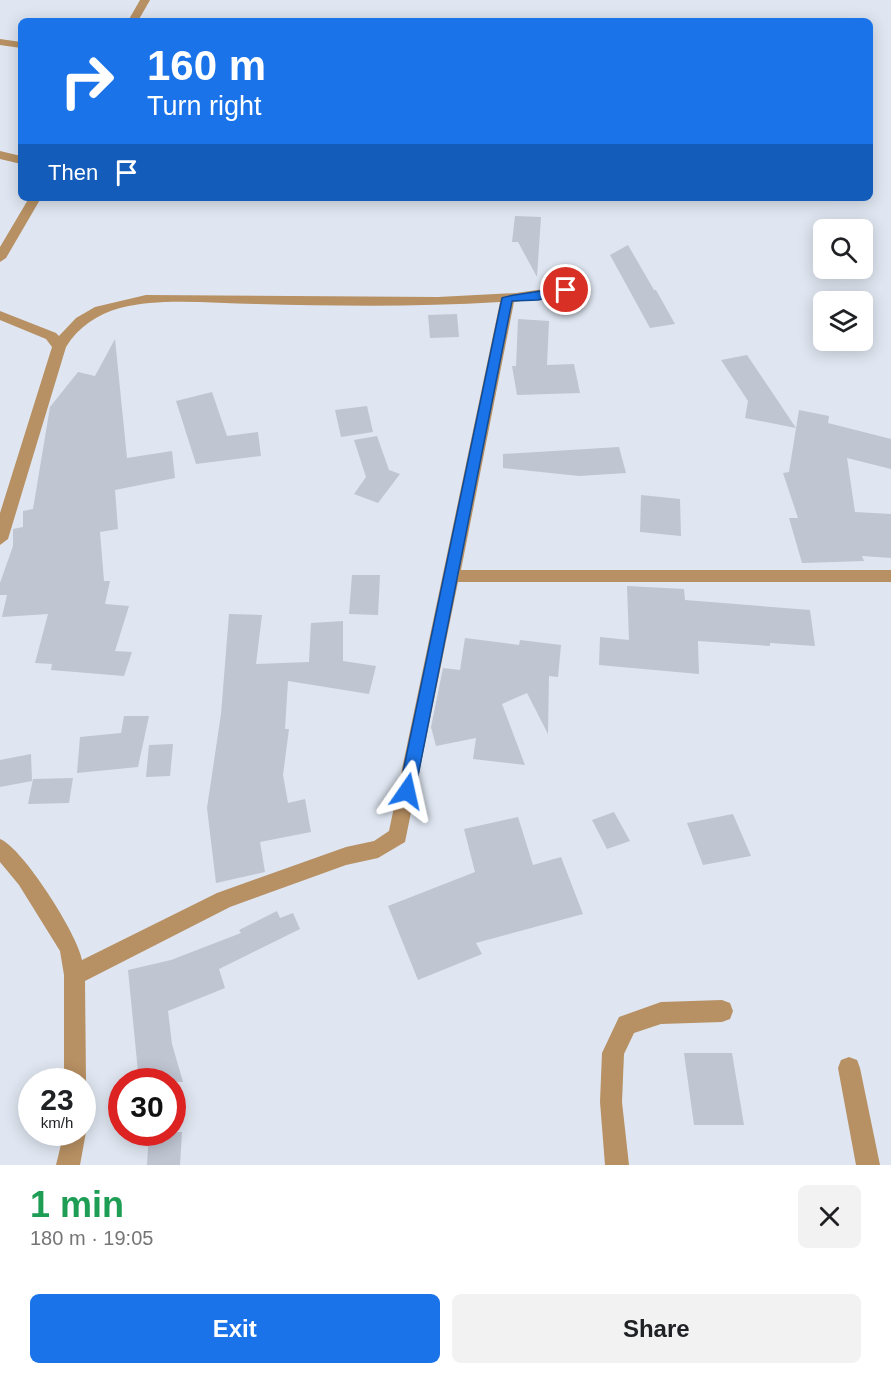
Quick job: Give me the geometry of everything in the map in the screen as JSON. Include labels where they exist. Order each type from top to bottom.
[{"type":"street","points":[[135,18],[145,0]]},
{"type":"street","points":[[0,42],[18,45]]},
{"type":"street","points":[[0,155],[18,159]]},
{"type":"street","points":[[0,258],[33,201]]},
{"type":"street","points":[[0,539],[59,347],[67,332],[78,322],[104,308],[133,301],[173,299],[409,302],[538,297],[566,290]]},
{"type":"street","points":[[74,975],[224,900],[346,856],[378,849],[398,837],[508,298]]},
{"type":"street","points":[[0,315],[51,336],[59,347]]},
{"type":"street","points":[[453,576],[891,576]]},
{"type":"street","points":[[0,848],[26,878],[70,948],[74,975],[75,1068]]},
{"type":"street","points":[[617,1165],[611,1102],[613,1053],[627,1025],[661,1013],[722,1011]]},
{"type":"street","points":[[849,1068],[868,1165]]},
{"type":"street","points":[[68,1165],[72,1146]]},
{"type":"building","points":[[515,216],[541,217],[537,277],[518,242],[512,242]]},
{"type":"building","points":[[628,245],[675,324],[650,328],[610,255]]},
{"type":"building","points":[[457,314],[459,337],[430,338],[428,315]]},
{"type":"building","points":[[518,319],[549,321],[547,365],[574,364],[580,393],[517,395],[512,366],[516,366]]},
{"type":"building","points":[[115,339],[127,458],[172,451],[175,478],[115,490],[118,529],[100,532],[104,581],[110,581],[105,604],[129,606],[115,651],[132,652],[124,676],[51,670],[52,664],[35,663],[48,614],[2,617],[7,595],[0,595],[0,583],[13,546],[13,529],[23,527],[23,511],[33,509],[50,407],[78,372],[95,376]]},
{"type":"building","points":[[747,355],[796,428],[745,418],[748,401],[721,360]]},
{"type":"building","points":[[212,392],[227,436],[258,432],[261,456],[196,464],[176,401]]},
{"type":"building","points":[[367,406],[373,432],[341,437],[335,410]]},
{"type":"building","points":[[799,410],[829,416],[828,423],[891,439],[891,469],[847,458],[855,512],[891,514],[891,558],[862,556],[864,561],[802,563],[789,518],[798,518],[783,473],[789,472]]},
{"type":"building","points":[[377,436],[389,470],[400,474],[378,503],[354,494],[366,477],[354,440]]},
{"type":"building","points":[[619,447],[626,473],[579,476],[503,468],[503,454]]},
{"type":"building","points":[[641,495],[680,499],[681,536],[640,532]]},
{"type":"building","points":[[352,575],[380,575],[378,615],[349,614]]},
{"type":"building","points":[[627,586],[684,589],[685,600],[810,610],[815,646],[770,643],[770,646],[698,641],[699,674],[599,665],[600,637],[629,640]]},
{"type":"building","points":[[229,614],[262,615],[256,664],[309,662],[311,623],[343,621],[343,661],[376,666],[369,694],[288,681],[285,729],[289,729],[283,775],[288,803],[305,799],[311,832],[260,842],[265,872],[216,883],[207,808],[221,714]]},
{"type":"building","points":[[465,638],[519,645],[520,640],[561,645],[558,677],[549,676],[548,734],[527,693],[502,704],[525,765],[473,759],[476,738],[436,746],[431,727],[443,668],[460,670]]},
{"type":"building","points":[[124,716],[149,716],[138,767],[77,773],[80,737],[121,733]]},
{"type":"building","points":[[173,744],[170,776],[146,777],[149,745]]},
{"type":"building","points":[[31,754],[32,781],[0,787],[0,760]]},
{"type":"building","points":[[73,778],[69,803],[28,804],[33,779]]},
{"type":"building","points":[[614,812],[630,841],[607,849],[592,820]]},
{"type":"building","points":[[733,814],[751,856],[703,865],[687,823]]},
{"type":"building","points":[[518,817],[533,865],[561,857],[583,914],[476,943],[482,954],[418,980],[388,906],[475,872],[464,829]]},
{"type":"building","points":[[277,911],[280,918],[293,913],[300,929],[219,969],[225,988],[168,1011],[172,1044],[179,1068],[138,1068],[128,970],[171,960],[241,933],[239,930]]},
{"type":"building","points":[[684,1053],[732,1053],[744,1125],[694,1125]]},
{"type":"building","points":[[148,1146],[181,1146],[180,1165],[147,1165]]},
{"type":"route","points":[[407,791],[453,576],[508,298],[538,297],[566,290]]}]
